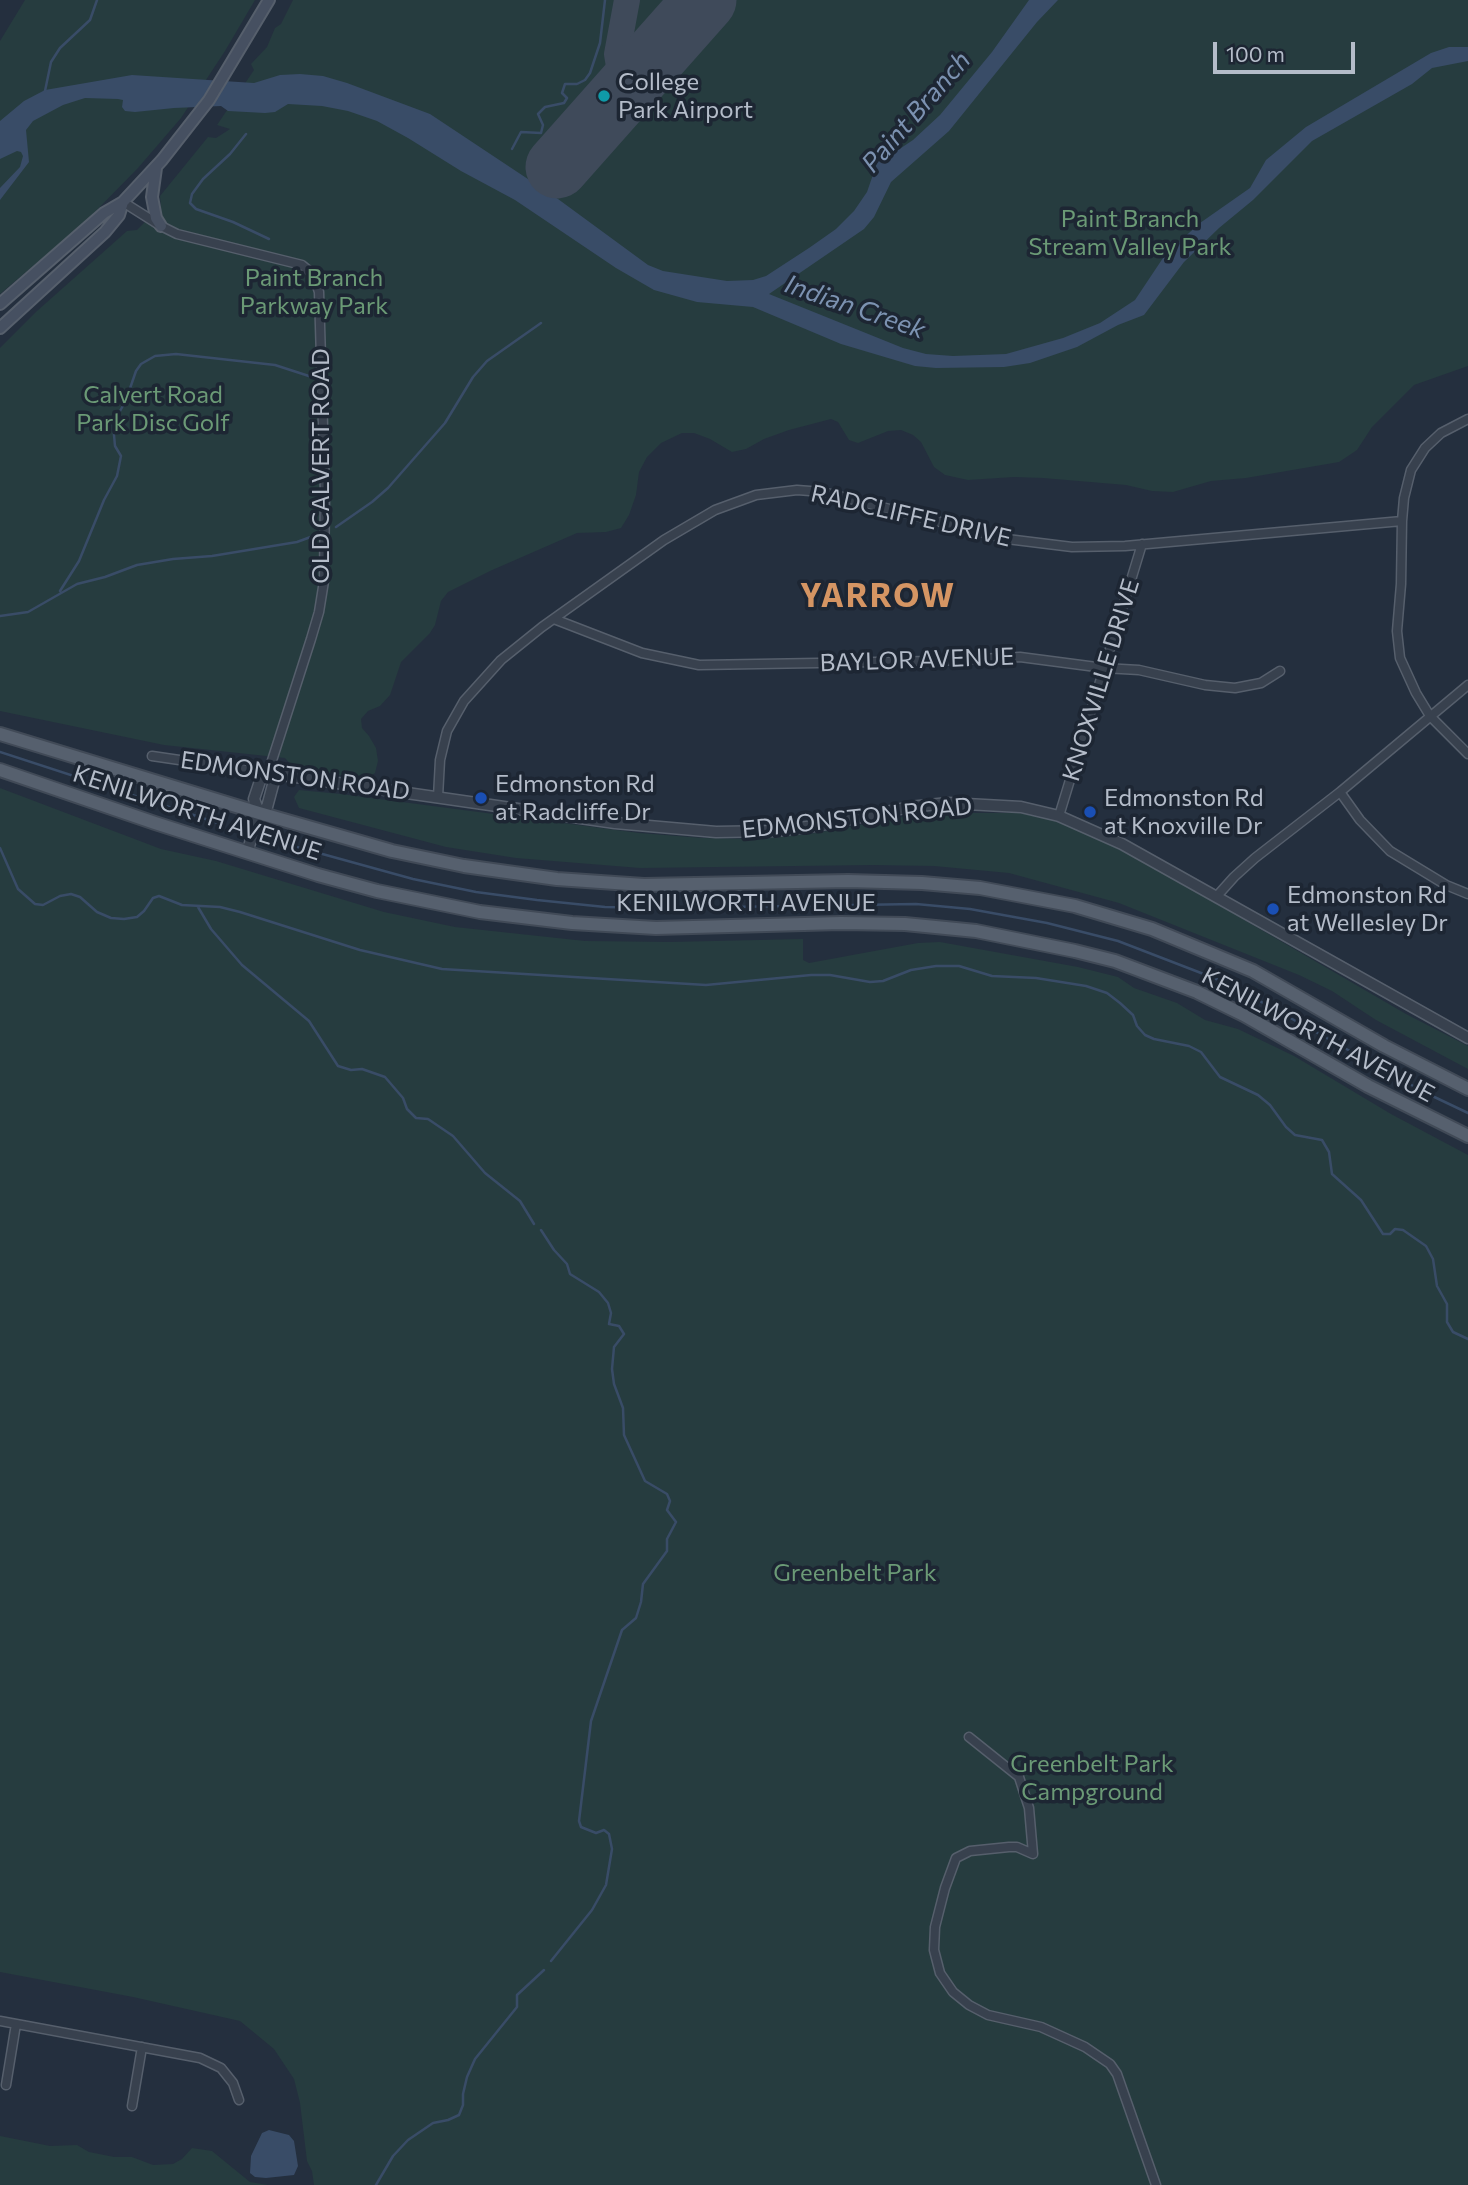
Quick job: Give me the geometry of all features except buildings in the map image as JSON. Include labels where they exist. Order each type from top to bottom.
[{"type":"main road","points":[[0,304],[104,213],[123,202],[156,166],[187,130],[230,67],[269,0]]},
{"type":"main road","points":[[156,166],[152,197],[156,218],[161,226]]},
{"type":"main road","points":[[0,328],[105,232],[119,215],[123,202]]},
{"type":"main road","name":"KENILWORTH AVENUE","points":[[0,734],[392,851],[513,874],[593,883],[644,885],[848,881],[922,883],[980,888],[1074,905],[1152,929],[1253,971],[1384,1046],[1468,1089]]},
{"type":"main road","name":"KENILWORTH AVENUE","points":[[0,770],[247,853],[377,891],[480,912],[656,928],[905,924],[976,931],[1038,942],[1115,961],[1197,992],[1244,1015],[1368,1086],[1468,1136]]},
{"type":"street","name":"OLD CALVERT ROAD","points":[[123,202],[161,226],[187,237],[302,265],[313,274],[319,292],[325,493],[324,581],[316,621],[268,773],[260,781],[254,799],[260,813],[247,853]]},
{"type":"street","points":[[1468,419],[1441,433],[1417,459],[1408,482],[1402,521],[1397,645],[1404,669],[1430,716],[1468,754]]},
{"type":"street","name":"RADCLIFFE DRIVE","points":[[438,797],[443,745],[451,723],[464,701],[501,660],[615,574],[694,522],[729,503],[756,495],[776,492],[823,492],[1007,539],[1050,546],[1101,547],[1402,521]]},
{"type":"street","name":"KNOXVILLE DRIVE","points":[[1059,816],[1142,544]]},
{"type":"street","name":"BAYLOR AVENUE","points":[[554,619],[642,653],[699,665],[1020,657],[1139,670],[1205,685],[1235,688],[1261,683],[1280,671]]},
{"type":"street","points":[[1217,896],[1255,858],[1340,792],[1468,685]]},
{"type":"street","name":"EDMONSTON ROAD","points":[[152,755],[615,823],[716,832],[787,829],[910,807],[948,803],[1021,807],[1059,816],[1122,844],[1468,1038]]},
{"type":"street","points":[[1340,792],[1360,820],[1391,850],[1447,885],[1468,894]]},
{"type":"street","points":[[969,1737],[1019,1777],[1029,1808],[1033,1854],[1017,1847],[1009,1847],[970,1851],[956,1858],[942,1895],[935,1927],[934,1950],[940,1973],[953,1992],[968,2005],[988,2015],[1053,2032],[1085,2047],[1110,2064],[1117,2074],[1156,2185]]},
{"type":"street","points":[[0,2021],[209,2061],[227,2075],[239,2100]]},
{"type":"street","points":[[6,2085],[16,2024]]},
{"type":"street","points":[[132,2106],[142,2047]]},
{"type":"green space","points":[[25,0],[255,0],[181,118],[138,168],[85,222],[0,294],[0,41]]},
{"type":"green space","name":"Paint Branch Stream Valley Park","points":[[293,0],[1468,0],[1468,366],[1414,385],[1372,427],[1357,450],[1339,462],[1246,478],[1211,481],[1173,492],[1043,478],[968,480],[945,475],[934,467],[921,442],[913,435],[901,430],[888,431],[858,443],[849,440],[838,422],[831,419],[789,430],[746,449],[732,452],[710,439],[694,433],[682,433],[661,443],[647,457],[639,472],[636,495],[629,515],[621,528],[606,532],[577,533],[448,592],[441,601],[435,625],[430,633],[401,662],[390,695],[361,719],[362,728],[376,748],[378,761],[375,773],[366,779],[298,769],[285,758],[164,745],[0,711],[0,348],[37,311],[127,231],[137,230],[161,206],[160,196],[208,137],[216,138],[230,129],[217,125],[254,70],[251,64],[267,47],[275,28],[281,24]]},
{"type":"green space","name":"Greenbelt Park","points":[[0,788],[161,849],[216,861],[384,912],[455,927],[585,941],[803,939],[803,960],[809,963],[918,943],[940,942],[1118,977],[1134,988],[1177,1003],[1205,1020],[1238,1029],[1294,1056],[1391,1114],[1468,1155],[1468,2185],[314,2185],[307,2161],[300,2103],[294,2079],[274,2049],[240,2021],[133,1997],[0,1972]]},
{"type":"green space","points":[[299,790],[639,833],[703,838],[753,839],[816,833],[924,813],[1019,813],[1050,819],[1076,828],[1148,864],[1406,1014],[1468,1046],[1468,1069],[1299,975],[1119,903],[1009,873],[934,866],[873,865],[640,868],[516,858],[446,847],[299,808],[294,797]]},
{"type":"green space","points":[[0,2136],[50,2146],[77,2145],[89,2152],[132,2157],[153,2165],[173,2164],[192,2148],[212,2151],[250,2182],[268,2185],[0,2185]]},
{"type":"water","points":[[1029,0],[1058,0],[949,131],[891,182],[874,217],[864,229],[769,294],[903,348],[926,354],[1006,354],[1063,338],[1100,323],[1135,300],[1163,258],[1200,223],[1250,188],[1266,160],[1306,127],[1431,53],[1449,47],[1468,47],[1468,61],[1432,68],[1412,84],[1312,141],[1253,200],[1184,262],[1144,315],[1118,325],[1077,347],[1030,363],[1004,367],[915,366],[841,344],[753,307],[697,302],[654,290],[616,268],[515,200],[408,138],[377,121],[322,106],[288,104],[275,112],[265,113],[228,111],[221,106],[135,112],[125,111],[122,107],[123,100],[85,98],[63,105],[33,121],[26,130],[29,162],[0,200],[0,188],[20,167],[23,156],[17,151],[0,159],[0,121],[24,101],[45,90],[132,75],[254,83],[280,75],[323,76],[430,114],[558,199],[648,265],[663,271],[727,281],[753,280],[766,276],[809,248],[836,229],[854,211],[867,192],[877,163],[883,156],[889,156],[913,140],[940,115],[992,52]]},
{"type":"water","points":[[269,2130],[289,2135],[294,2141],[298,2166],[294,2175],[266,2178],[255,2177],[250,2173],[251,2156],[262,2133]]},
{"type":"waterway","points":[[45,91],[51,62],[60,48],[90,20],[97,0]]},
{"type":"waterway","points":[[512,149],[521,132],[541,133],[543,125],[538,114],[545,107],[564,103],[567,98],[562,93],[565,84],[577,84],[585,80],[590,73],[600,43],[605,0]]},
{"type":"waterway","points":[[246,134],[230,154],[203,179],[192,194],[190,203],[196,209],[269,239]]},
{"type":"waterway","points":[[336,527],[388,488],[445,423],[473,377],[487,361],[541,323]]},
{"type":"waterway","points":[[60,591],[79,561],[117,476],[121,456],[115,446],[113,424],[141,364],[155,356],[176,354],[275,365],[315,378]]},
{"type":"waterway","points":[[0,616],[28,612],[77,584],[137,565],[297,542],[316,535]]},
{"type":"waterway","points":[[0,752],[221,824]]},
{"type":"waterway","points":[[268,839],[413,879],[476,892],[537,900],[605,907],[666,908],[916,904],[970,909],[1047,923],[1118,941],[1227,983],[1426,1093],[1468,1113]]},
{"type":"waterway","points":[[0,848],[18,889],[35,904],[43,905],[60,896],[71,894],[80,897],[97,912],[111,918],[124,919],[137,917],[153,898],[159,896],[182,905],[220,907],[240,912],[360,950],[442,969],[706,985],[811,975],[830,975],[870,982],[883,981],[911,970],[959,966],[992,976],[1036,978],[1086,986],[1107,993],[1133,1015],[1137,1026],[1145,1035],[1189,1046],[1201,1052],[1220,1077],[1258,1095],[1295,1135],[1322,1140],[1329,1152],[1332,1174],[1361,1200],[1383,1234],[1390,1234],[1395,1229],[1403,1230],[1426,1246],[1433,1259],[1437,1286],[1447,1304],[1447,1322],[1453,1332],[1468,1339]]},
{"type":"waterway","points":[[198,907],[211,929],[242,965],[309,1021],[338,1066],[351,1070],[362,1069],[385,1077],[416,1118],[428,1119],[453,1136],[485,1173],[520,1201],[534,1224]]},
{"type":"waterway","points":[[541,1230],[567,1264],[570,1274],[599,1292],[608,1303],[611,1313],[609,1324],[619,1326],[624,1334],[614,1347],[612,1369],[614,1384],[623,1408],[624,1435],[645,1481],[667,1494],[670,1501],[667,1510],[676,1522],[667,1539],[667,1551],[643,1584],[636,1618],[622,1630],[591,1721],[579,1821],[581,1827],[596,1833],[604,1830],[609,1834],[612,1849],[606,1885],[592,1910],[551,1961]]},
{"type":"waterway","points":[[376,2185],[393,2156],[408,2140],[433,2123],[459,2115],[467,2077],[475,2059],[517,2007],[517,1995],[544,1970]]},
{"type":"taxiway","points":[[627,0],[617,54],[619,66],[628,72],[635,72],[646,67],[654,58]]},
{"type":"runway","points":[[557,167],[705,0]]},
{"type":"place","name":"College Park Airport","points":[[604,96]]},
{"type":"place","name":"Edmonston Rd at Radcliffe Dr","points":[[481,798]]},
{"type":"place","name":"Edmonston Rd at Knoxville Dr","points":[[1090,812]]},
{"type":"place","name":"Edmonston Rd at Wellesley Dr","points":[[1273,909]]},
{"type":"district","name":"YARROW","points":[[878,596]]},
{"type":"water label","name":"Paint Branch","points":[[916,112]]},
{"type":"water label","name":"Indian Creek","points":[[855,307]]},
{"type":"park label","name":"Paint Branch Parkway Park","points":[[314,292]]},
{"type":"park label","name":"Calvert Road Park Disc Golf","points":[[153,409]]},
{"type":"park label","name":"Greenbelt Park Campground","points":[[1092,1778]]}]
